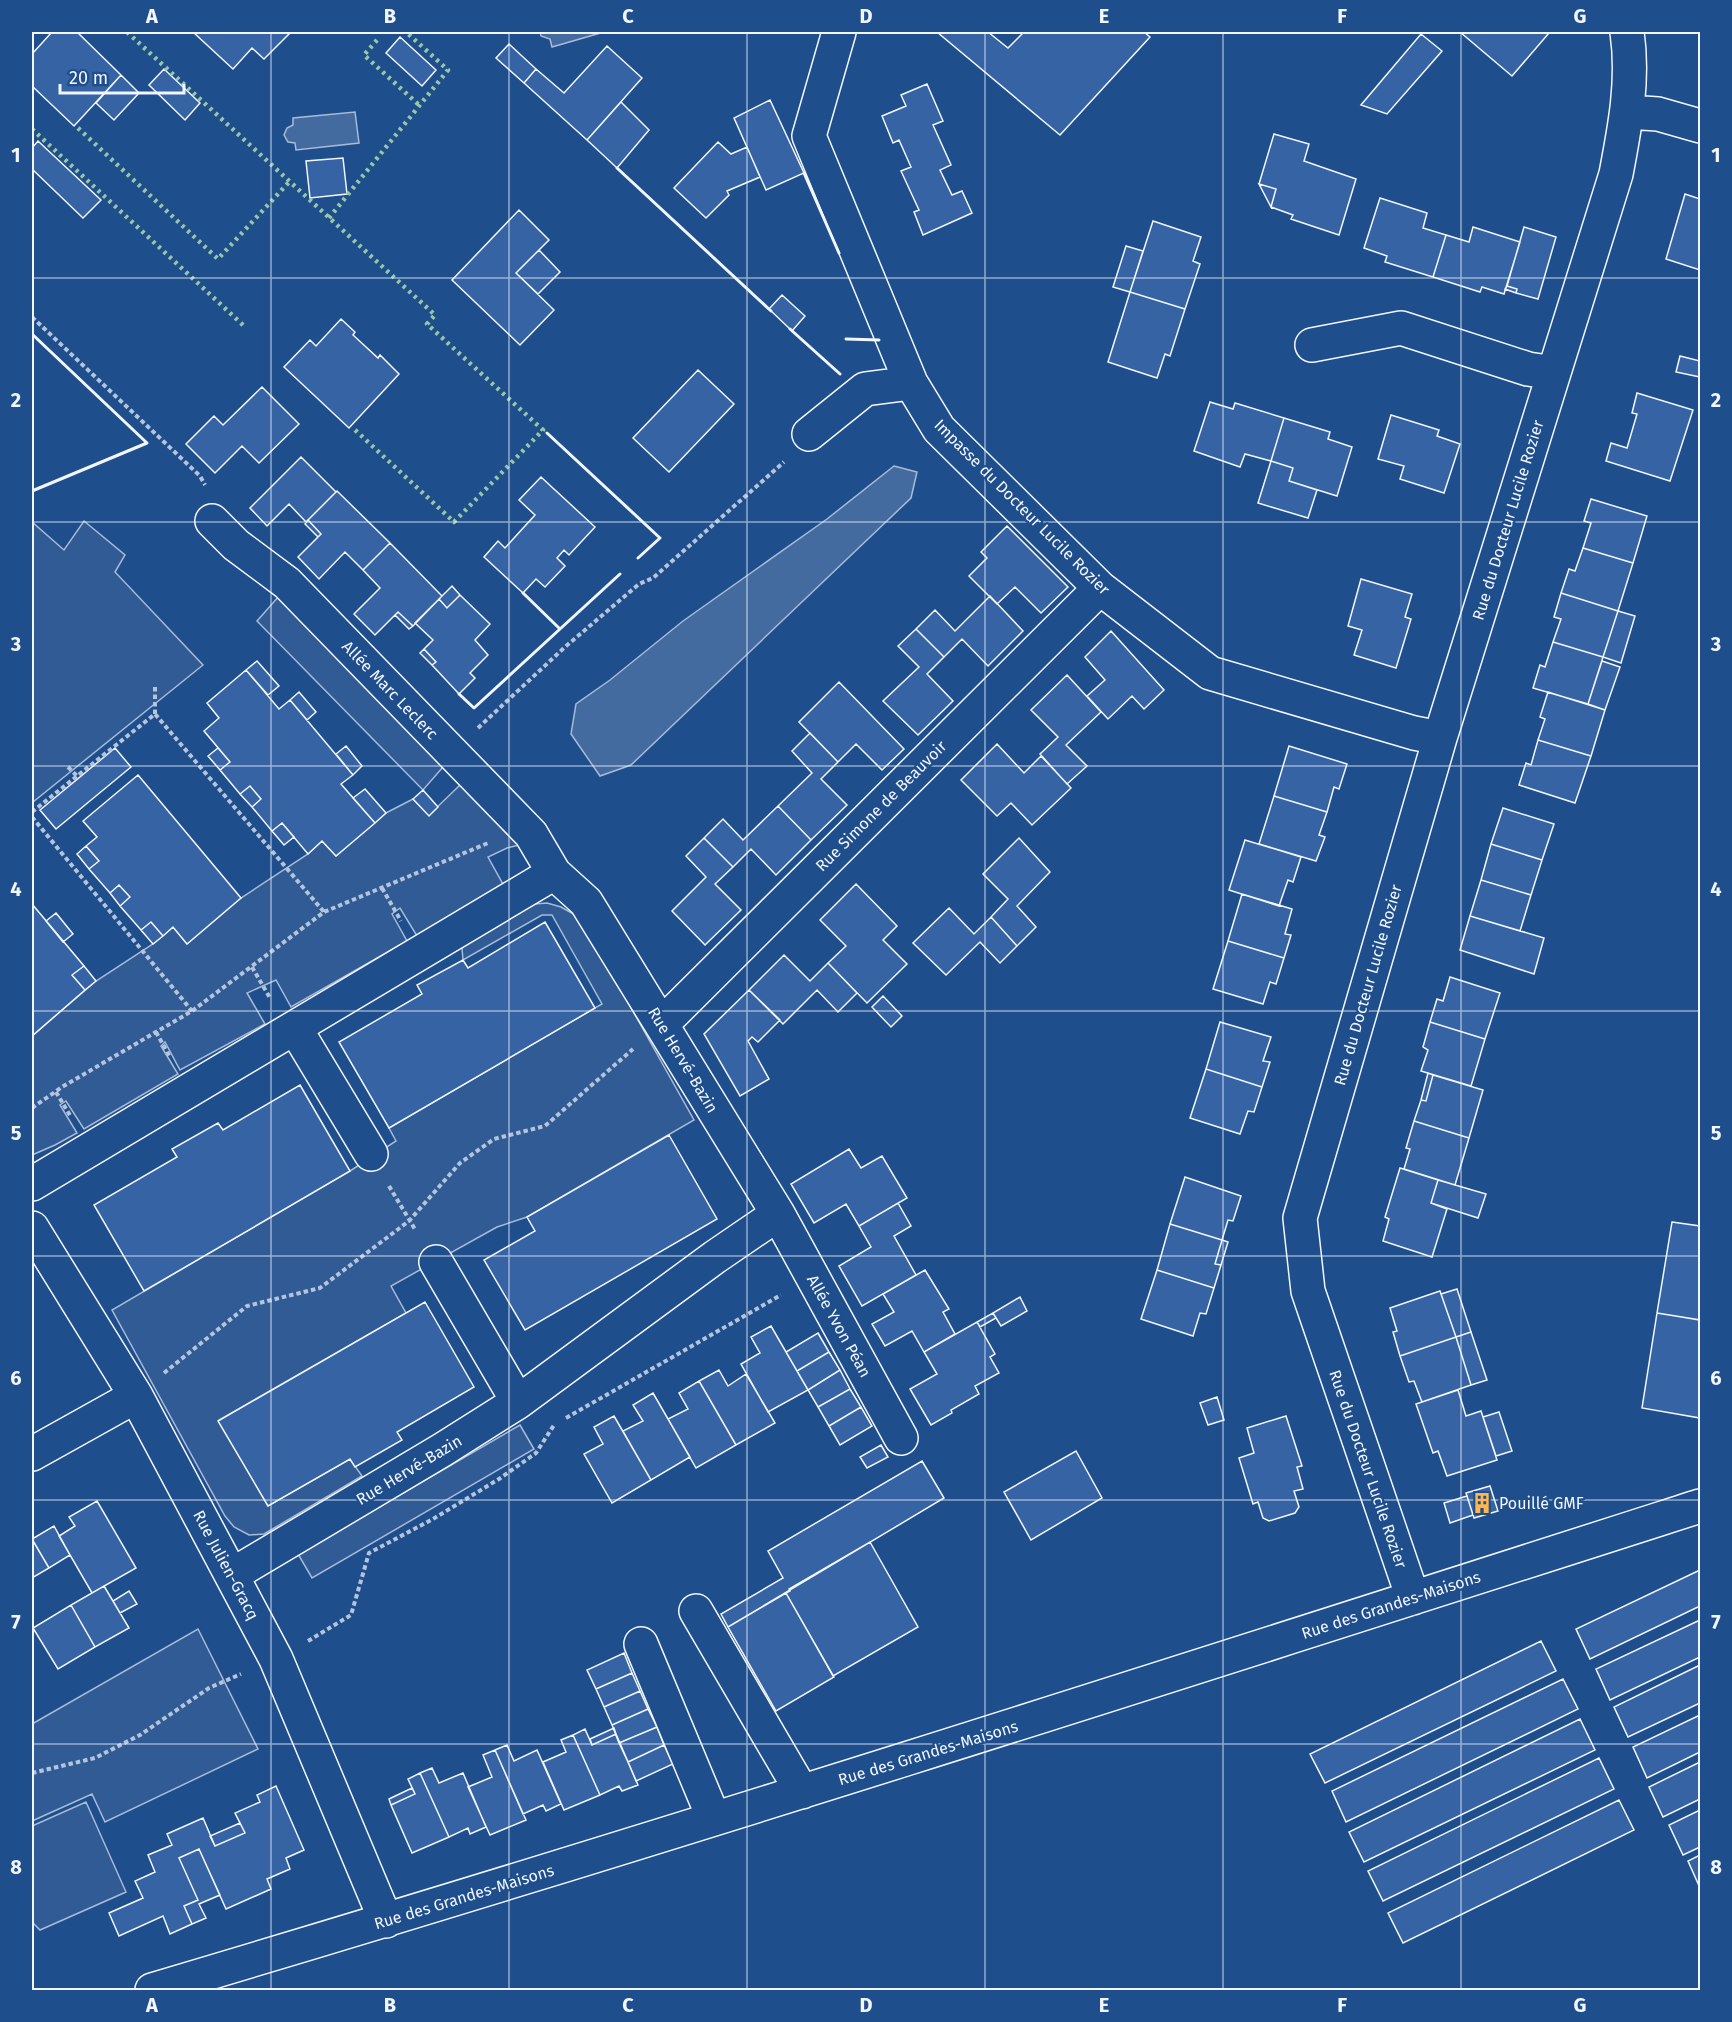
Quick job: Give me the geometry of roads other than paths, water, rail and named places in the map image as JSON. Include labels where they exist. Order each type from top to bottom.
[{"type":"street","name":"Impasse du Docteur Lucile Rozier","points":[[839,32],[809,136],[911,383],[939,429],[1100,588],[1210,673],[1414,733],[1440,738]]},
{"type":"street","name":"Rue du Docteur Lucile Rozier","points":[[1413,1598],[1308,1291],[1300,1218],[1440,738],[1616,174],[1628,112],[1630,52],[1627,32]]},
{"type":"street","points":[[1628,112],[1659,114],[1701,126]]},
{"type":"street","points":[[1312,345],[1401,328],[1528,369],[1554,373]]},
{"type":"street","points":[[809,434],[865,389],[911,383]]},
{"type":"street","name":"Allée Marc Leclerc","points":[[212,521],[236,545],[287,583],[531,834],[554,873]]},
{"type":"street","name":"Rue Simone de Beauvoir","points":[[662,1024],[1100,588]]},
{"type":"street","points":[[32,1184],[554,873]]},
{"type":"street","name":"Rue Hervé-Bazin","points":[[232,1575],[518,1402],[715,1257],[778,1214],[586,902],[554,873]]},
{"type":"street","points":[[294,1028],[371,1154]]},
{"type":"street","name":"Allée Yvon Péan","points":[[778,1214],[901,1438]]},
{"type":"street","name":"Rue Julien-Gracq","points":[[32,1228],[136,1396],[276,1659],[386,1921]]},
{"type":"street","points":[[436,1262],[518,1402]]},
{"type":"street","points":[[32,1454],[136,1396]]},
{"type":"street","name":"Rue des Grandes-Maisons","points":[[152,1990],[386,1921],[802,1792],[1701,1506]]},
{"type":"street","points":[[696,1611],[802,1792]]},
{"type":"street","points":[[641,1644],[714,1819]]},
{"type":"place","name":"Pouillé GMF","points":[[1482,1503]]}]
